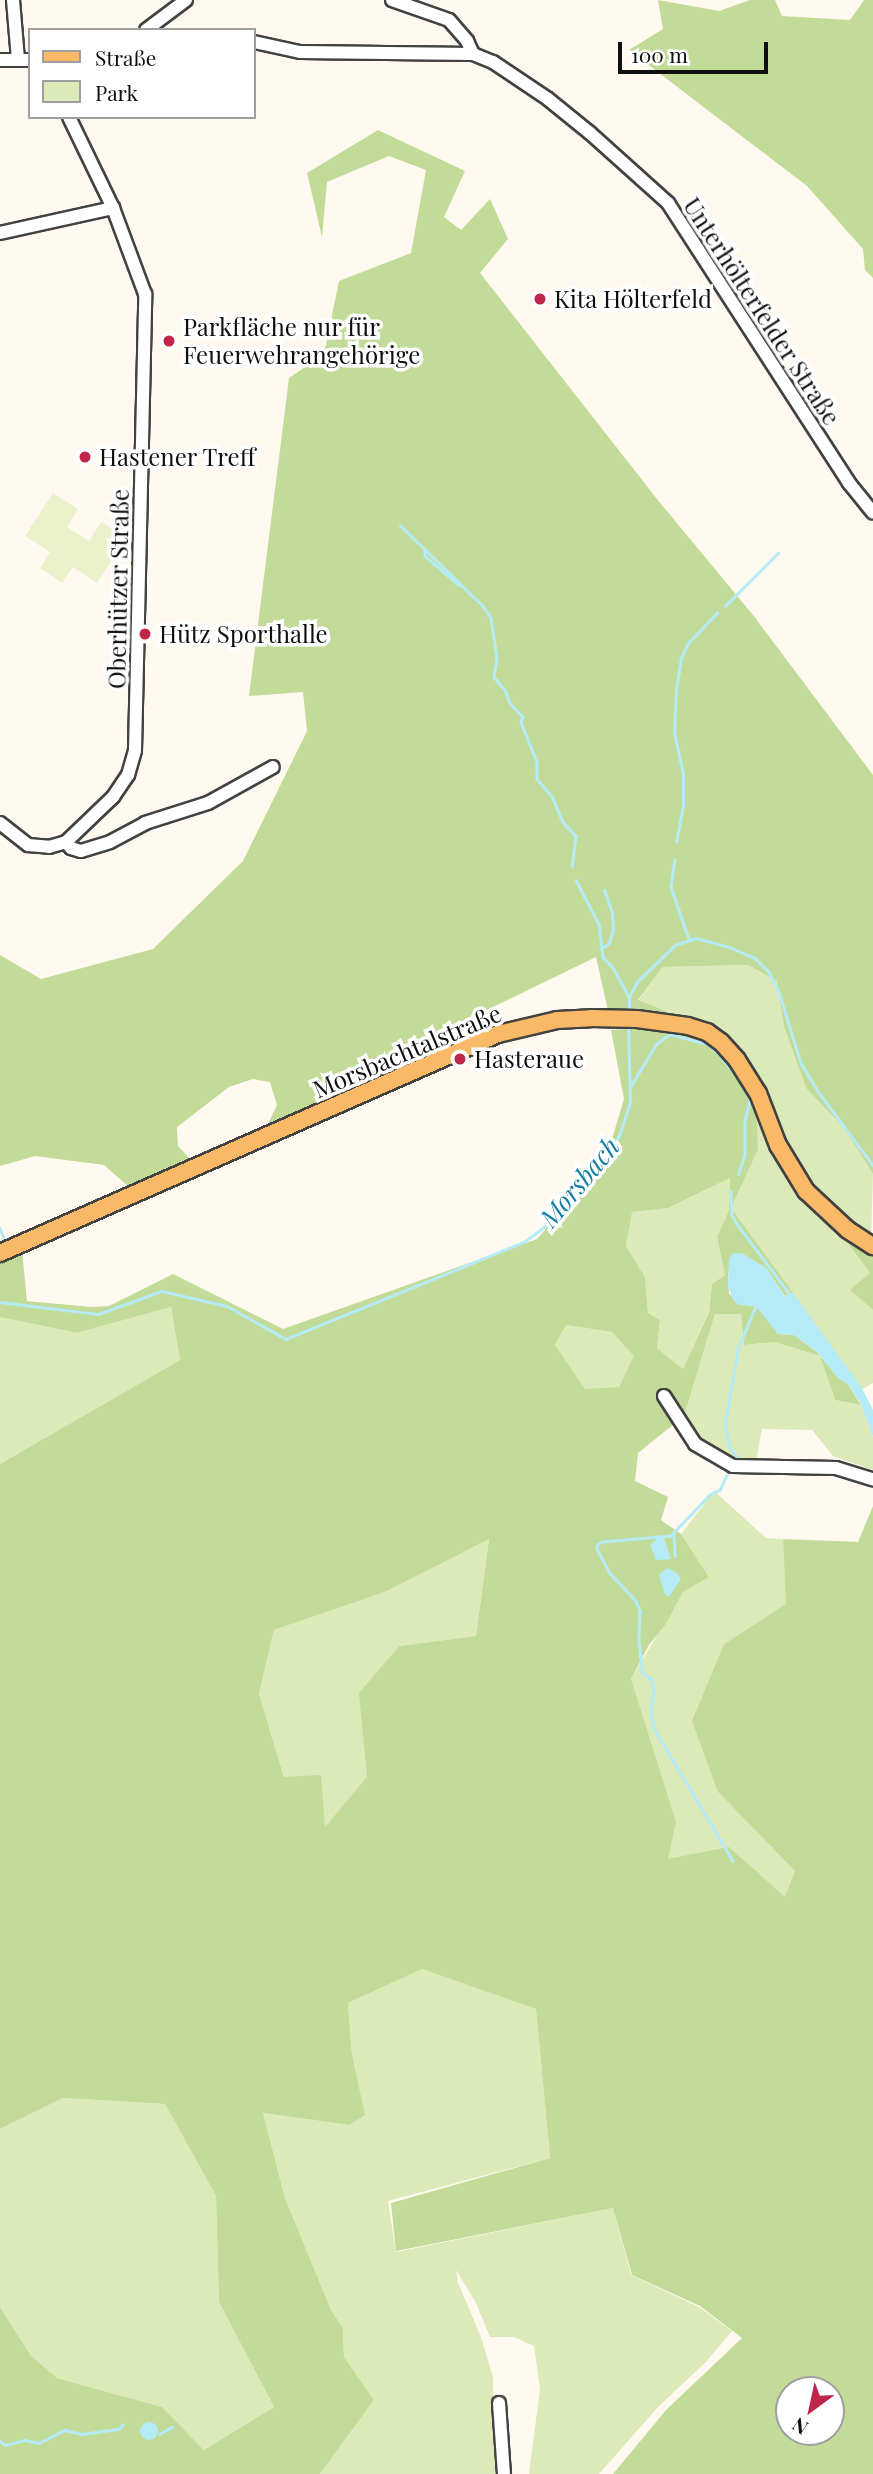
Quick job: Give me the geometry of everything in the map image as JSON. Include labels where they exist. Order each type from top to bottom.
[{"type":"main road","name":"Morsbachtalstraße","points":[[0,1254],[498,1034],[557,1020],[629,1019],[688,1026],[707,1032],[721,1042],[758,1093],[778,1145],[806,1191],[833,1218],[873,1246]]},
{"type":"street","points":[[0,60],[24,60],[13,0]]},
{"type":"street","points":[[149,28],[186,0]]},
{"type":"street","points":[[393,0],[449,20],[467,40],[473,54]]},
{"type":"street","name":"Unterhölterfelder Straße","points":[[256,42],[309,52],[473,54],[493,62],[548,99],[590,132],[667,203],[806,418],[873,513]]},
{"type":"street","name":"Oberhützer Straße","points":[[66,842],[118,791],[128,775],[135,750],[145,294],[113,208],[70,119]]},
{"type":"street","points":[[0,233],[113,208]]},
{"type":"street","points":[[0,823],[21,841],[34,847],[52,847],[66,842],[76,850],[88,850],[110,842],[145,823],[208,803],[273,767]]},
{"type":"street","points":[[664,1396],[695,1444],[733,1466],[836,1468],[873,1479]]},
{"type":"street","points":[[499,2403],[504,2474]]},
{"type":"green space","points":[[658,0],[719,11],[750,0],[775,0],[782,16],[850,20],[864,0],[873,0],[873,278],[865,270],[863,249],[807,186],[629,50],[663,29]]},
{"type":"green space","points":[[378,130],[465,171],[444,217],[461,230],[490,199],[508,239],[480,273],[657,499],[753,615],[873,775],[873,1174],[844,1128],[806,1088],[784,1027],[777,981],[748,965],[663,967],[638,1000],[671,1013],[608,1011],[596,957],[458,1024],[430,1042],[423,1060],[266,1128],[277,1105],[270,1082],[253,1079],[229,1087],[177,1127],[178,1146],[193,1162],[129,1187],[104,1165],[35,1156],[0,1166],[0,955],[41,979],[153,949],[243,861],[307,731],[303,692],[249,696],[289,378],[324,354],[339,281],[411,253],[426,170],[389,156],[327,182],[322,237],[307,173]]},
{"type":"green space","points":[[53,493],[78,509],[67,527],[89,541],[101,522],[126,538],[97,583],[73,567],[62,583],[40,568],[50,552],[25,536]]},
{"type":"green space","points":[[748,965],[777,981],[784,1027],[806,1088],[844,1128],[873,1174],[870,1274],[851,1290],[873,1310],[873,1383],[861,1390],[731,1208],[758,1150],[672,1031],[670,1012],[638,1001],[663,967]]},
{"type":"green space","points":[[639,1028],[672,1031],[704,1040],[731,1062],[756,1107],[758,1150],[731,1208],[793,1293],[785,1296],[766,1268],[740,1253],[733,1253],[728,1274],[729,1294],[749,1306],[756,1305],[778,1334],[794,1335],[817,1352],[839,1379],[846,1381],[861,1405],[835,1400],[820,1356],[775,1342],[744,1345],[741,1314],[715,1314],[684,1416],[638,1453],[635,1481],[668,1497],[661,1520],[681,1534],[709,1577],[683,1592],[631,1679],[676,1822],[668,1859],[729,1847],[785,1897],[795,1871],[718,1792],[692,1721],[724,1644],[786,1604],[783,1539],[858,1542],[873,1506],[873,2474],[613,2474],[666,2410],[742,2338],[700,2306],[632,2275],[613,2208],[396,2251],[391,2203],[550,2158],[536,2009],[422,1969],[348,2003],[352,2055],[365,2115],[349,2125],[263,2113],[285,2198],[331,2310],[343,2328],[344,2357],[374,2400],[320,2474],[0,2474],[0,2307],[31,2356],[57,2378],[162,2407],[204,2450],[274,2407],[219,2302],[216,2196],[165,2104],[63,2098],[0,2129],[0,1464],[180,1360],[171,1307],[77,1333],[0,1317],[0,1260],[22,1250],[27,1301],[109,1306],[173,1274],[283,1329],[537,1239],[606,1159],[624,1099],[611,1030]],"holes":[[[730,1178],[729,1210],[717,1237],[725,1275],[712,1284],[709,1312],[683,1369],[657,1348],[660,1320],[648,1313],[645,1277],[626,1246],[632,1212],[668,1208]],[[566,1325],[612,1332],[634,1356],[619,1387],[585,1389],[555,1345]],[[489,1539],[476,1636],[399,1646],[359,1693],[367,1777],[325,1827],[321,1775],[284,1777],[259,1694],[274,1630],[385,1592]]]},
{"type":"green space","points":[[730,1178],[729,1210],[717,1237],[725,1275],[712,1284],[709,1311],[683,1369],[657,1348],[660,1320],[648,1313],[645,1277],[626,1246],[631,1212],[668,1208]]},
{"type":"green space","points":[[843,1236],[873,1249],[873,1310],[850,1290],[870,1273]]},
{"type":"green space","points":[[171,1307],[180,1360],[0,1464],[0,1317],[77,1333]]},
{"type":"green space","points":[[715,1314],[741,1314],[744,1345],[775,1342],[820,1356],[835,1400],[861,1405],[873,1437],[873,1470],[833,1456],[812,1430],[762,1429],[756,1461],[733,1461],[702,1446],[684,1416]]},
{"type":"green space","points":[[566,1325],[612,1332],[635,1356],[619,1387],[585,1390],[555,1345]]},
{"type":"green space","points":[[714,1491],[766,1538],[783,1539],[787,1604],[724,1644],[718,1792],[795,1871],[785,1897],[668,1860],[631,1679],[683,1592],[709,1577],[681,1534]]},
{"type":"green space","points":[[489,1538],[476,1636],[399,1646],[360,1693],[368,1777],[324,1828],[284,1777],[259,1694],[274,1630],[385,1592]]},
{"type":"green space","points":[[422,1969],[536,2009],[550,2158],[388,2201],[396,2252],[613,2208],[631,2275],[699,2307],[732,2331],[706,2362],[658,2407],[599,2474],[529,2474],[540,2389],[534,2346],[514,2337],[490,2337],[475,2301],[456,2270],[458,2283],[481,2337],[493,2377],[493,2432],[500,2474],[320,2474],[374,2400],[344,2357],[343,2328],[331,2310],[285,2198],[263,2113],[349,2125],[352,2055],[348,2003]]},
{"type":"green space","points":[[63,2098],[165,2104],[216,2196],[219,2302],[274,2407],[204,2450],[162,2407],[57,2378],[31,2356],[0,2307],[0,2129]]},
{"type":"water","points":[[733,1253],[742,1253],[766,1268],[785,1296],[793,1293],[862,1388],[873,1410],[873,1437],[860,1402],[848,1384],[839,1379],[817,1352],[794,1335],[778,1334],[756,1306],[739,1305],[733,1300],[728,1286],[729,1259]]},
{"type":"water","points":[[659,1537],[664,1538],[671,1559],[656,1560],[650,1545]]},
{"type":"water","points":[[667,1568],[677,1573],[681,1579],[669,1597],[665,1594],[659,1575]]},
{"type":"water","points":[[149,2422],[155,2425],[158,2431],[155,2437],[149,2440],[143,2437],[140,2431],[143,2425]]},
{"type":"waterway","points":[[400,525],[483,606],[491,618],[497,658],[494,677],[505,690],[510,703],[523,717],[521,722],[537,762],[537,779],[552,796],[563,822],[576,836],[572,867]]},
{"type":"waterway","points":[[425,549],[425,556],[459,585]]},
{"type":"waterway","points":[[725,606],[778,553]]},
{"type":"waterway","points":[[676,842],[683,806],[683,774],[674,732],[681,658],[688,643],[717,613]]},
{"type":"waterway","points":[[675,859],[671,887],[689,939]]},
{"type":"waterway","points":[[576,880],[599,924],[603,957],[614,969],[629,997]]},
{"type":"waterway","points":[[601,949],[609,943],[613,929],[612,913],[604,890]]},
{"type":"waterway","name":"Morsbach","points":[[629,1014],[629,997],[637,982],[675,945],[696,938],[755,958],[769,972],[779,992],[801,1063],[817,1090],[873,1165]]},
{"type":"waterway","name":"Morsbach","points":[[0,1302],[98,1314],[162,1291],[227,1306],[286,1339],[524,1242],[555,1219],[591,1177],[619,1136],[630,1102],[628,1024]]},
{"type":"waterway","points":[[630,1087],[656,1044],[670,1034],[708,1044],[744,1085],[750,1100],[745,1122],[745,1155],[739,1174]]},
{"type":"waterway","points":[[731,1191],[732,1215],[737,1224],[792,1297]]},
{"type":"waterway","points":[[0,1228],[6,1244]]},
{"type":"waterway","points":[[736,1457],[729,1446],[725,1424],[738,1348],[756,1305]]},
{"type":"waterway","points":[[729,1471],[720,1490],[710,1495],[671,1536],[603,1542],[598,1544],[597,1549],[610,1573],[636,1601],[640,1611],[639,1642],[643,1673],[651,1679],[654,1689],[651,1715],[655,1730],[733,1861]]},
{"type":"waterway","points":[[674,1534],[675,1556]]},
{"type":"waterway","points":[[0,2441],[5,2445],[25,2440],[39,2443],[65,2430],[82,2434],[119,2429],[123,2424]]},
{"type":"waterway","points":[[159,2434],[172,2427]]},
{"type":"place","name":"Kita Hölterfeld","points":[[540,299]]},
{"type":"place","name":"Parkfläche nur für Feuerwehrangehörige","points":[[169,341]]},
{"type":"place","name":"Hastener Treff","points":[[85,457]]},
{"type":"place","name":"Hütz Sporthalle","points":[[145,634]]},
{"type":"place","name":"Hasteraue","points":[[460,1059]]}]
